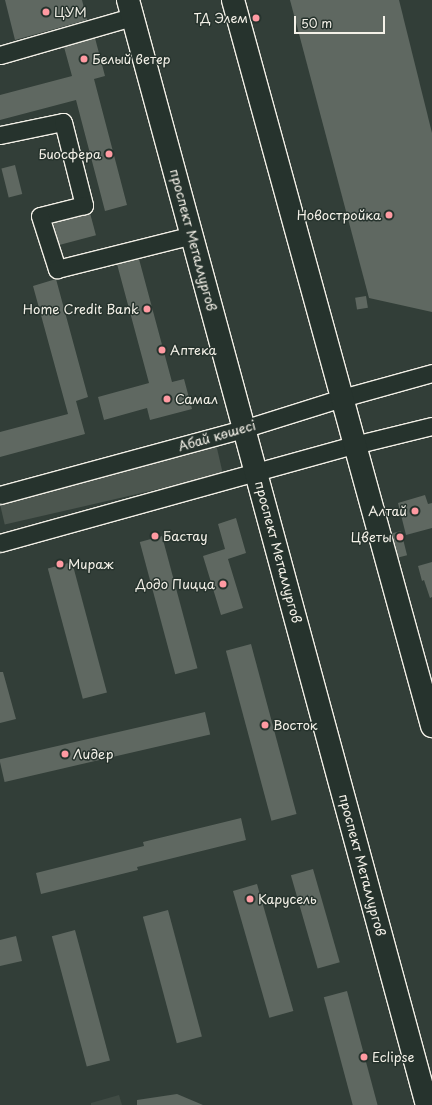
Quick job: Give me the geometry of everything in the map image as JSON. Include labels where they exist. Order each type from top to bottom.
[{"type":"main road","points":[[233,0],[432,726]]},
{"type":"main road","name":"проспект Металлургов","points":[[130,8],[427,1105]]},
{"type":"street","points":[[0,55],[130,8]]},
{"type":"street","points":[[0,135],[63,122],[84,205],[40,216],[57,269],[192,235]]},
{"type":"street","name":"Абай көшесі","points":[[0,495],[243,429],[342,398],[432,373]]},
{"type":"street","points":[[0,544],[354,445],[432,426]]},
{"type":"shaded area","points":[[216,444],[223,474],[5,525],[0,504],[0,494]]},
{"type":"shaded area","points":[[119,1095],[122,1105],[91,1105],[91,1103]]},
{"type":"building","name":"ЦУМ","points":[[5,0],[82,0],[87,20],[15,40]]},
{"type":"building","name":"Новостройка","points":[[290,0],[399,0],[432,133],[432,312],[369,298]]},
{"type":"building","points":[[95,38],[105,76],[94,79],[127,205],[105,211],[76,100],[0,120],[0,95],[72,76],[64,47]]},
{"type":"building","points":[[15,165],[22,194],[9,197],[1,168]]},
{"type":"building","points":[[90,213],[96,235],[59,245],[53,223]]},
{"type":"building","points":[[139,259],[172,382],[184,379],[192,409],[150,420],[147,408],[104,420],[98,397],[149,383],[117,264]]},
{"type":"building","points":[[56,279],[88,397],[76,401],[85,434],[0,457],[0,432],[68,414],[33,286]]},
{"type":"building","points":[[366,296],[368,308],[357,310],[355,298]]},
{"type":"building","name":"Алтай","points":[[425,495],[428,504],[432,503],[432,528],[406,535],[398,503]]},
{"type":"building","name":"Додо Пицца","points":[[236,518],[246,553],[228,559],[243,608],[221,615],[203,556],[225,549],[218,524]]},
{"type":"building","points":[[401,531],[407,555],[398,557],[392,533]]},
{"type":"building","points":[[162,536],[197,668],[175,674],[140,542]]},
{"type":"building","points":[[72,562],[107,692],[83,699],[48,568]]},
{"type":"building","points":[[432,562],[432,597],[430,598],[424,580],[422,581],[418,566]]},
{"type":"building","points":[[251,644],[297,814],[271,821],[226,651]]},
{"type":"building","points":[[0,672],[3,672],[16,719],[0,723]]},
{"type":"building","points":[[205,712],[210,734],[5,782],[0,759]]},
{"type":"building","points":[[241,818],[246,840],[137,867],[138,870],[41,894],[36,873],[144,846],[143,842]]},
{"type":"building","points":[[313,869],[340,962],[318,969],[291,875]]},
{"type":"building","points":[[257,884],[293,1011],[269,1018],[233,891]]},
{"type":"building","points":[[168,910],[202,1037],[177,1043],[143,917]]},
{"type":"building","points":[[75,930],[110,1060],[87,1067],[52,936]]},
{"type":"building","points":[[16,936],[22,961],[0,966],[0,940]]},
{"type":"building","points":[[347,991],[378,1105],[353,1105],[324,997]]},
{"type":"building","points":[[177,1094],[203,1105],[137,1105],[137,1100]]},
{"type":"place","name":"ЦУМ","points":[[46,12]]},
{"type":"place","name":"ТД Элем","points":[[256,18]]},
{"type":"place","name":"Белый ветер","points":[[84,59]]},
{"type":"place","name":"Биосфера","points":[[109,154]]},
{"type":"place","name":"Новостройка","points":[[389,215]]},
{"type":"place","name":"Home Credit Bank","points":[[147,309]]},
{"type":"place","name":"Аптека","points":[[162,350]]},
{"type":"place","name":"Самал","points":[[167,399]]},
{"type":"place","name":"Алтай","points":[[415,511]]},
{"type":"place","name":"Бастау","points":[[155,536]]},
{"type":"place","name":"Цветы","points":[[400,537]]},
{"type":"place","name":"Мираж","points":[[60,564]]},
{"type":"place","name":"Додо Пицца","points":[[223,584]]},
{"type":"place","name":"Восток","points":[[265,725]]},
{"type":"place","name":"Лидер","points":[[65,754]]},
{"type":"place","name":"Карусель","points":[[250,899]]},
{"type":"place","name":"Eclipse","points":[[364,1057]]}]
